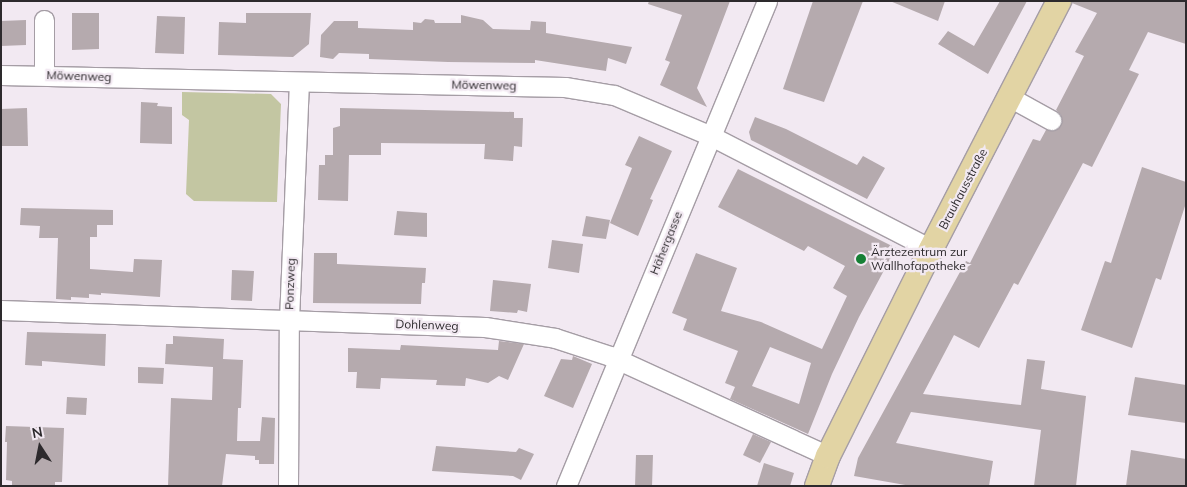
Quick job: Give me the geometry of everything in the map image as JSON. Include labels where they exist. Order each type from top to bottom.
[{"type":"main road","name":"Brauhausstraße","points":[[817,486],[828,456],[931,249],[1011,98],[1059,1]]},
{"type":"street","name":"Hähergasse","points":[[566,486],[767,1]]},
{"type":"street","points":[[44,20],[44,74]]},
{"type":"street","name":"Möwenweg","points":[[1,75],[44,74],[298,82],[565,87],[614,95],[711,136],[931,249]]},
{"type":"street","name":"Ponzweg","points":[[288,486],[289,320],[298,82]]},
{"type":"street","points":[[1011,98],[1051,120]]},
{"type":"street","name":"Dohlenweg","points":[[1,310],[485,327],[555,338],[618,360],[828,456]]},
{"type":"green space","points":[[182,92],[271,94],[281,104],[277,202],[194,201],[186,194],[189,120],[182,115]]},
{"type":"building","points":[[649,1],[730,1],[697,88],[707,107],[660,85],[670,62],[665,60],[682,15],[648,4]]},
{"type":"building","points":[[813,1],[863,1],[824,102],[783,89]]},
{"type":"building","points":[[890,1],[945,1],[938,21]]},
{"type":"building","points":[[1000,1],[1027,1],[988,74],[938,44],[948,31],[974,46]]},
{"type":"building","points":[[1073,1],[1186,1],[1186,44],[1148,32],[1129,70],[1139,74],[1092,167],[1083,163],[1018,285],[1014,283],[979,348],[954,335],[923,394],[1021,405],[1027,359],[1045,361],[1041,389],[1086,396],[1076,486],[1034,486],[1041,430],[911,412],[896,443],[993,461],[989,486],[911,486],[854,476],[858,458],[966,261],[970,263],[1033,139],[1040,141],[1046,130],[1056,130],[1061,125],[1061,115],[1056,110],[1084,56],[1075,52],[1097,13],[1072,3]]},
{"type":"building","points":[[72,13],[99,13],[99,49],[72,50]]},
{"type":"building","points":[[246,13],[311,13],[309,44],[293,57],[218,55],[219,22],[246,23]]},
{"type":"building","points":[[461,15],[483,20],[493,29],[530,30],[531,21],[546,22],[546,33],[632,47],[626,64],[608,58],[606,71],[535,60],[535,63],[448,62],[369,59],[369,54],[339,53],[333,59],[320,57],[321,35],[334,21],[358,21],[358,28],[413,30],[413,22],[421,23],[425,19],[434,20],[435,23],[461,23]]},
{"type":"building","points":[[157,16],[185,17],[184,54],[155,53]]},
{"type":"building","points":[[26,20],[26,45],[1,46],[1,21]]},
{"type":"building","points":[[141,102],[158,103],[157,106],[172,107],[172,144],[140,143]]},
{"type":"building","points":[[27,108],[28,146],[1,146],[1,109]]},
{"type":"building","points":[[340,108],[514,112],[514,118],[523,118],[522,147],[514,146],[513,161],[484,159],[485,144],[381,143],[381,155],[349,155],[348,201],[318,200],[319,165],[325,165],[325,155],[333,155],[333,128],[340,126]]},
{"type":"building","points":[[755,117],[786,129],[857,165],[863,156],[885,168],[867,199],[751,140],[749,132]]},
{"type":"building","points":[[639,136],[672,151],[650,199],[653,200],[638,236],[610,223],[632,168],[625,165]]},
{"type":"building","points":[[1142,167],[1186,182],[1186,203],[1161,280],[1156,278],[1132,348],[1081,330],[1105,261],[1111,263]]},
{"type":"building","points":[[738,169],[896,248],[859,317],[832,374],[808,434],[730,399],[735,387],[725,383],[738,351],[683,330],[687,319],[672,313],[696,253],[737,268],[721,311],[761,322],[822,349],[847,296],[833,288],[845,266],[808,246],[804,251],[718,207]],"holes":[[[770,347],[811,363],[799,404],[752,386]]]},
{"type":"building","points":[[21,208],[113,210],[113,225],[97,225],[97,237],[90,237],[90,269],[133,272],[134,259],[162,260],[160,297],[101,293],[101,295],[89,294],[89,298],[71,297],[71,300],[56,299],[58,238],[39,238],[40,226],[20,225]]},
{"type":"building","points":[[397,211],[427,213],[427,237],[394,235]]},
{"type":"building","points":[[586,216],[610,220],[606,239],[582,236]]},
{"type":"building","points":[[552,240],[583,244],[579,273],[548,268]]},
{"type":"building","points":[[314,253],[337,253],[337,264],[426,268],[425,283],[422,283],[421,304],[313,303]]},
{"type":"building","points":[[232,270],[254,271],[252,301],[231,300]]},
{"type":"building","points":[[493,280],[531,284],[527,312],[518,310],[517,313],[490,311]]},
{"type":"building","points":[[27,332],[106,334],[105,366],[42,361],[42,366],[25,365]]},
{"type":"building","points":[[173,336],[224,339],[223,359],[243,360],[241,408],[238,408],[237,441],[260,441],[262,417],[275,418],[274,464],[259,464],[259,460],[255,460],[255,456],[226,454],[222,486],[168,486],[171,398],[212,400],[213,367],[165,364],[166,344],[173,344]]},
{"type":"building","points":[[499,341],[524,344],[508,380],[499,376],[488,383],[466,378],[465,386],[436,385],[437,380],[381,378],[380,389],[356,388],[357,372],[348,372],[348,348],[400,350],[401,345],[498,350]]},
{"type":"building","points":[[573,356],[592,364],[573,408],[544,396],[561,359],[572,360]]},
{"type":"building","points":[[138,367],[164,368],[163,384],[138,383]]},
{"type":"building","points":[[1135,377],[1186,385],[1186,423],[1128,415]]},
{"type":"building","points":[[67,397],[87,398],[86,415],[66,414]]},
{"type":"building","points":[[6,426],[64,428],[62,482],[55,482],[55,486],[12,486],[12,481],[6,480]]},
{"type":"building","points":[[753,434],[771,442],[760,463],[743,455]]},
{"type":"building","points":[[436,446],[516,452],[519,448],[534,454],[521,480],[513,476],[432,471]]},
{"type":"building","points":[[1131,450],[1186,459],[1186,486],[1126,486]]},
{"type":"building","points":[[636,455],[653,455],[652,486],[635,486]]},
{"type":"building","points":[[764,463],[794,473],[790,486],[757,486]]},
{"type":"place","name":"Ärztezentrum zur Wallhofapotheke","points":[[861,259]]}]
